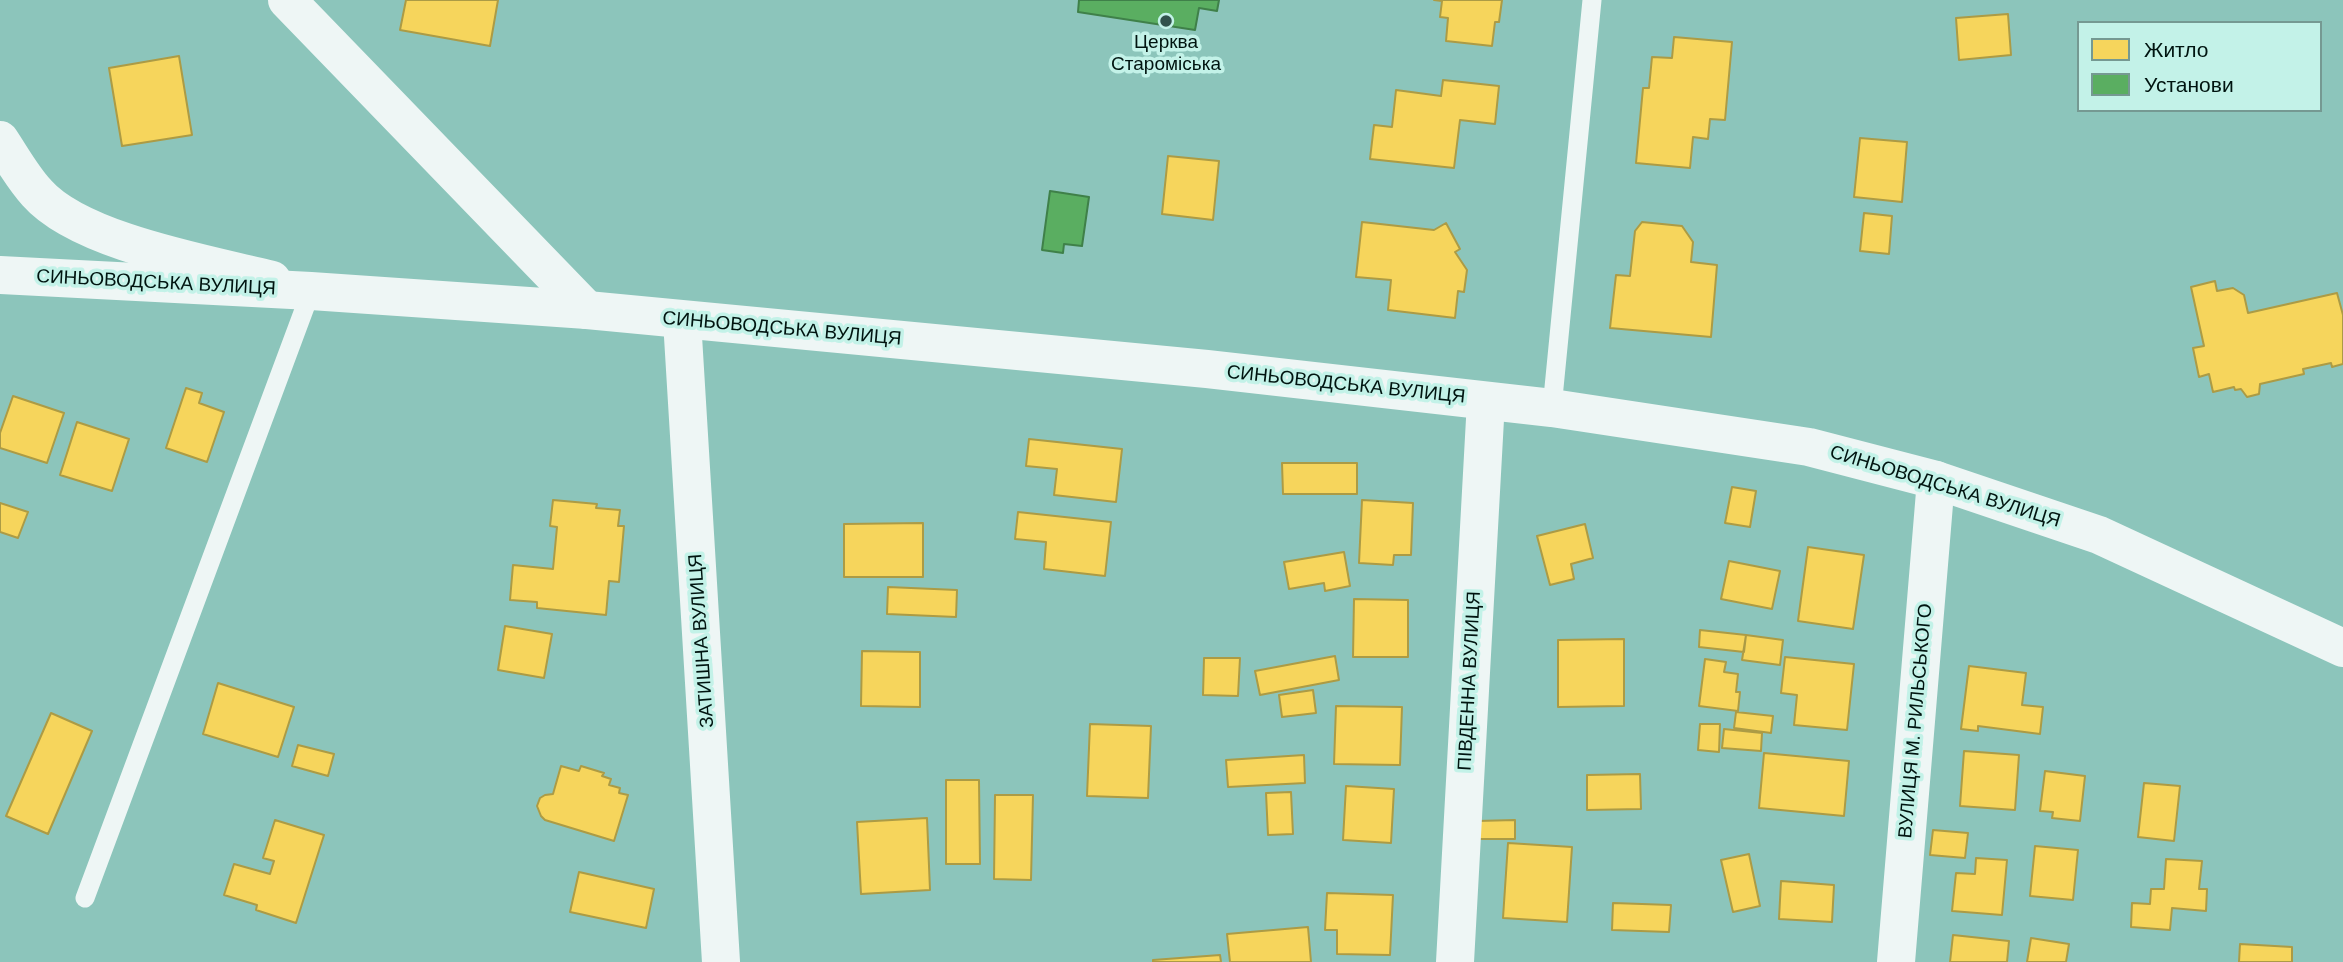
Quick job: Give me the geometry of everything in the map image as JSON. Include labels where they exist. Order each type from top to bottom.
[{"type":"street","points":[[287,0],[587,310]]},
{"type":"street","name":"СИНЬОВОДСЬКА ВУЛИЦЯ","points":[[0,140],[37,194],[80,224],[118,240],[311,290]]},
{"type":"street","name":"СИНЬОВОДСЬКА ВУЛИЦЯ","points":[[0,275],[311,290],[587,310],[1194,368],[1552,408],[1809,447],[1936,480],[2099,534],[2343,648]]},
{"type":"street","name":"ЗАТИШНА ВУЛИЦЯ","points":[[682,320],[721,962]]},
{"type":"street","name":"ПІВДЕННА ВУЛИЦЯ","points":[[1455,962],[1486,401]]},
{"type":"street","name":"ВУЛИЦЯ М. РИЛЬСЬКОГО","points":[[1896,962],[1936,480]]},
{"type":"lane","points":[[1552,408],[1592,0]]},
{"type":"lane","points":[[85,898],[311,290]]},
{"type":"building: Житло","points":[[406,0],[498,0],[490,46],[400,30]]},
{"type":"building: Житло","points":[[1434,0],[1502,0],[1499,22],[1495,22],[1492,46],[1446,41],[1448,18],[1440,17],[1442,1]]},
{"type":"building: Житло","points":[[2008,14],[2011,55],[1959,60],[1956,18]]},
{"type":"building: Житло","points":[[1674,37],[1732,42],[1725,120],[1710,119],[1708,139],[1693,137],[1690,168],[1636,163],[1643,88],[1649,88],[1652,57],[1672,58]]},
{"type":"building: Житло","points":[[179,56],[192,135],[122,146],[109,68]]},
{"type":"building: Житло","points":[[1443,80],[1499,86],[1495,124],[1460,120],[1454,168],[1370,159],[1374,125],[1392,127],[1396,90],[1441,96]]},
{"type":"building: Житло","points":[[1860,138],[1907,142],[1902,202],[1854,197]]},
{"type":"building: Житло","points":[[1168,156],[1219,161],[1213,220],[1162,214]]},
{"type":"building: Житло","points":[[1864,213],[1892,216],[1889,254],[1860,251]]},
{"type":"building: Житло","points":[[1362,222],[1434,230],[1446,223],[1460,249],[1455,252],[1467,270],[1464,292],[1458,291],[1455,318],[1388,310],[1391,280],[1356,277]]},
{"type":"building: Житло","points":[[1642,222],[1682,226],[1693,242],[1691,262],[1717,265],[1711,337],[1610,328],[1616,275],[1630,276],[1635,231]]},
{"type":"building: Житло","points":[[2215,281],[2217,291],[2233,288],[2244,295],[2248,313],[2337,293],[2343,315],[2343,364],[2332,367],[2331,363],[2303,369],[2304,374],[2260,384],[2259,394],[2247,397],[2241,389],[2235,390],[2234,387],[2213,392],[2209,374],[2199,377],[2193,348],[2204,346],[2191,287]]},
{"type":"building: Житло","points":[[186,388],[202,393],[199,403],[224,412],[207,462],[166,448]]},
{"type":"building: Житло","points":[[13,396],[64,413],[47,463],[0,448],[0,433]]},
{"type":"building: Житло","points":[[77,422],[129,439],[112,491],[60,475]]},
{"type":"building: Житло","points":[[1029,439],[1122,449],[1116,502],[1054,495],[1057,469],[1026,466]]},
{"type":"building: Житло","points":[[1282,463],[1357,463],[1357,494],[1283,494]]},
{"type":"building: Житло","points":[[1732,487],[1756,491],[1750,527],[1725,523]]},
{"type":"building: Житло","points":[[553,500],[597,504],[596,508],[620,510],[618,526],[624,526],[619,582],[609,581],[606,615],[537,608],[537,602],[510,600],[513,565],[553,569],[557,527],[550,526]]},
{"type":"building: Житло","points":[[1362,500],[1413,503],[1411,555],[1394,555],[1393,565],[1359,563]]},
{"type":"building: Житло","points":[[0,503],[28,512],[18,538],[0,532]]},
{"type":"building: Житло","points":[[1018,512],[1111,522],[1105,576],[1044,569],[1046,542],[1015,539]]},
{"type":"building: Житло","points":[[923,523],[923,577],[844,577],[844,524]]},
{"type":"building: Житло","points":[[1585,524],[1593,558],[1571,564],[1574,579],[1550,585],[1537,536]]},
{"type":"building: Житло","points":[[1808,547],[1864,555],[1853,629],[1798,621]]},
{"type":"building: Житло","points":[[1344,552],[1350,586],[1325,591],[1324,583],[1289,589],[1284,562]]},
{"type":"building: Житло","points":[[1729,561],[1780,571],[1772,609],[1721,599]]},
{"type":"building: Житло","points":[[888,587],[957,590],[956,617],[887,614]]},
{"type":"building: Житло","points":[[1354,599],[1408,600],[1408,657],[1353,657]]},
{"type":"building: Житло","points":[[505,626],[552,634],[544,678],[498,670]]},
{"type":"building: Житло","points":[[1700,630],[1746,635],[1744,652],[1699,647]]},
{"type":"building: Житло","points":[[1746,635],[1783,640],[1780,665],[1742,660]]},
{"type":"building: Житло","points":[[1624,639],[1624,706],[1558,707],[1558,640]]},
{"type":"building: Житло","points":[[862,651],[920,652],[920,707],[861,706]]},
{"type":"building: Житло","points":[[1335,656],[1339,680],[1260,695],[1255,671]]},
{"type":"building: Житло","points":[[1785,657],[1854,664],[1847,730],[1794,725],[1797,695],[1781,693]]},
{"type":"building: Житло","points":[[1204,658],[1240,658],[1238,696],[1203,695]]},
{"type":"building: Житло","points":[[1705,659],[1726,662],[1724,672],[1738,674],[1738,711],[1699,706]]},
{"type":"building: Житло","points":[[1969,666],[2026,673],[2022,705],[2043,707],[2040,734],[1978,726],[1978,731],[1961,729]]},
{"type":"building: Житло","points":[[218,683],[294,707],[278,757],[203,734]]},
{"type":"building: Житло","points":[[1313,690],[1316,713],[1282,717],[1279,695]]},
{"type":"building: Житло","points":[[1336,706],[1402,707],[1400,765],[1334,764]]},
{"type":"building: Житло","points":[[1736,712],[1773,716],[1771,733],[1734,728]]},
{"type":"building: Житло","points":[[51,713],[92,731],[48,834],[6,816]]},
{"type":"building: Житло","points":[[1090,724],[1151,726],[1148,798],[1087,796]]},
{"type":"building: Житло","points":[[1700,724],[1720,724],[1719,752],[1698,750]]},
{"type":"building: Житло","points":[[1724,729],[1762,733],[1761,751],[1722,748]]},
{"type":"building: Житло","points":[[298,745],[334,754],[328,776],[292,766]]},
{"type":"building: Житло","points":[[1964,751],[2019,755],[2015,810],[1960,806]]},
{"type":"building: Житло","points":[[1764,753],[1849,761],[1844,816],[1759,808]]},
{"type":"building: Житло","points":[[1304,755],[1305,783],[1228,787],[1226,760]]},
{"type":"building: Житло","points":[[561,766],[579,771],[581,766],[604,773],[602,776],[611,779],[609,785],[620,788],[619,793],[628,795],[614,841],[545,820],[541,816],[537,806],[540,798],[553,794]]},
{"type":"building: Житло","points":[[2045,771],[2085,776],[2080,821],[2052,818],[2053,812],[2040,811]]},
{"type":"building: Житло","points":[[1640,774],[1641,809],[1587,810],[1587,775]]},
{"type":"building: Житло","points":[[946,780],[979,780],[980,864],[946,864]]},
{"type":"building: Житло","points":[[2144,783],[2180,786],[2174,841],[2138,837]]},
{"type":"building: Житло","points":[[1346,786],[1394,789],[1391,843],[1343,840]]},
{"type":"building: Житло","points":[[1291,792],[1293,834],[1268,835],[1266,793]]},
{"type":"building: Житло","points":[[995,795],[1033,795],[1031,880],[994,879]]},
{"type":"building: Житло","points":[[927,818],[930,890],[861,894],[857,822]]},
{"type":"building: Житло","points":[[275,820],[324,835],[296,923],[256,910],[257,905],[224,895],[234,864],[270,874],[274,861],[263,858]]},
{"type":"building: Житло","points":[[1515,820],[1515,839],[1477,839],[1477,821]]},
{"type":"building: Житло","points":[[1933,830],[1968,833],[1965,858],[1930,855]]},
{"type":"building: Житло","points":[[1508,843],[1572,847],[1567,922],[1503,918]]},
{"type":"building: Житло","points":[[2035,846],[2078,850],[2073,900],[2030,896]]},
{"type":"building: Житло","points":[[1749,854],[1760,906],[1733,912],[1721,860]]},
{"type":"building: Житло","points":[[1976,858],[2007,860],[2002,915],[1952,911],[1956,873],[1975,874]]},
{"type":"building: Житло","points":[[2166,859],[2202,861],[2199,889],[2207,889],[2206,911],[2172,908],[2170,930],[2131,927],[2132,903],[2150,904],[2151,889],[2164,889]]},
{"type":"building: Житло","points":[[579,872],[654,889],[646,928],[570,912]]},
{"type":"building: Житло","points":[[1781,881],[1834,885],[1832,922],[1779,919]]},
{"type":"building: Житло","points":[[1327,893],[1393,895],[1390,955],[1337,954],[1337,930],[1325,930]]},
{"type":"building: Житло","points":[[1613,903],[1671,905],[1669,932],[1612,930]]},
{"type":"building: Житло","points":[[1308,927],[1311,962],[1230,962],[1227,934]]},
{"type":"building: Житло","points":[[1953,935],[2009,941],[2007,962],[1950,962]]},
{"type":"building: Житло","points":[[2031,938],[2069,944],[2066,962],[2027,962]]},
{"type":"building: Житло","points":[[2240,944],[2292,947],[2292,962],[2239,962]]},
{"type":"building: Житло","points":[[1220,955],[1221,962],[1153,962],[1153,960]]},
{"type":"building: Установи","name":"Церква Староміська","points":[[1079,0],[1219,0],[1217,11],[1199,8],[1195,30],[1078,12]]},
{"type":"building: Установи","points":[[1050,191],[1089,197],[1082,246],[1064,244],[1063,253],[1042,250]]},
{"type":"place","name":"Церква Староміська","points":[[1166,21]]}]
